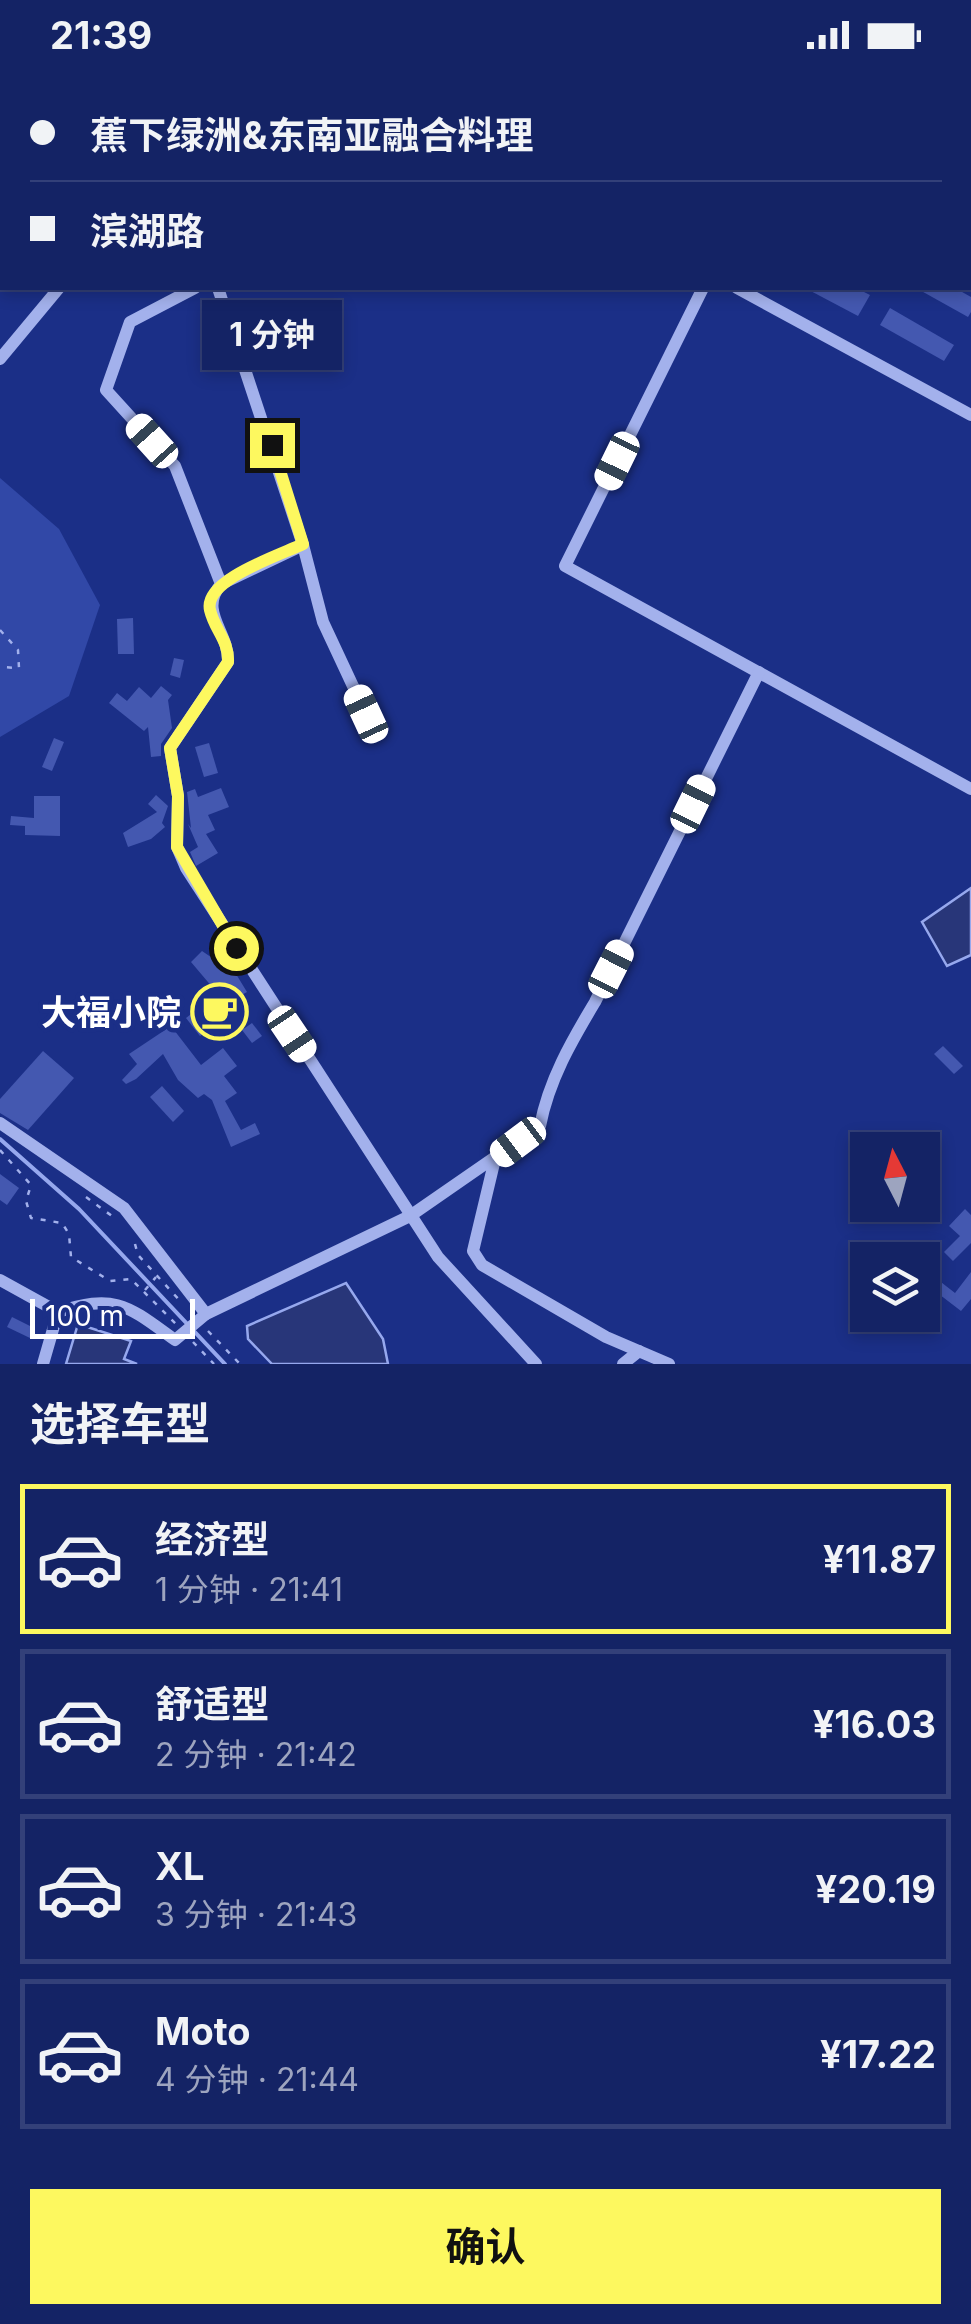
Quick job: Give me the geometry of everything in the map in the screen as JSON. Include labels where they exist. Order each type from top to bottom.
[{"type":"street","points":[[0,360],[57,290]]},
{"type":"street","points":[[191,290],[130,322],[106,390],[175,466],[220,584]]},
{"type":"street","points":[[219,290],[303,544],[322,622],[366,714]]},
{"type":"street","points":[[701,290],[565,566],[971,789]]},
{"type":"street","points":[[741,290],[971,415]]},
{"type":"street","points":[[303,544],[220,584],[210,596],[210,611],[228,646],[228,662],[170,748],[178,796],[177,847],[216,920],[438,1257],[536,1364]]},
{"type":"street","points":[[0,1280],[58,1312],[94,1300],[126,1304],[175,1340],[192,1324],[410,1216],[540,1126],[546,1093],[567,1048],[595,1002],[759,672]]},
{"type":"street","points":[[1,1125],[124,1208],[192,1324]]},
{"type":"street","points":[[495,1160],[474,1251],[482,1264],[668,1364]]},
{"type":"street","points":[[43,1364],[58,1312]]},
{"type":"street","points":[[624,1364],[638,1351]]},
{"type":"path","points":[[0,630],[18,650],[19,668],[0,667]]},
{"type":"path","points":[[0,1150],[31,1185],[26,1201],[31,1218],[62,1223],[70,1234],[70,1258],[110,1281],[131,1279],[240,1364]]},
{"type":"path","points":[[82,1191],[88,1201],[124,1224]]},
{"type":"path","points":[[131,1232],[138,1256],[192,1324],[214,1364]]},
{"type":"path","points":[[144,1291],[157,1276]]},
{"type":"shaded area","points":[[0,478],[59,529],[100,605],[69,696],[0,737]]},
{"type":"shaded area","points":[[971,888],[971,955],[947,966],[922,922]]},
{"type":"shaded area","points":[[346,1283],[383,1339],[388,1364],[272,1364],[248,1339],[247,1326]]},
{"type":"shaded area","points":[[78,1324],[131,1341],[124,1359],[137,1364],[66,1364]]},
{"type":"building","points":[[809,290],[860,290],[870,295],[858,316]]},
{"type":"building","points":[[920,290],[959,290],[971,297],[968,317]]},
{"type":"building","points":[[890,308],[954,345],[944,361],[880,325]]},
{"type":"building","points":[[133,618],[134,654],[118,654],[117,619]]},
{"type":"building","points":[[174,658],[184,660],[180,678],[170,675]]},
{"type":"building","points":[[161,686],[172,695],[168,700],[172,728],[161,744],[161,756],[151,757],[148,727],[144,731],[109,703],[117,693],[127,701],[139,687],[151,698]]},
{"type":"building","points":[[54,738],[64,742],[52,771],[42,767]]},
{"type":"building","points":[[209,743],[218,773],[204,777],[195,747]]},
{"type":"building","points":[[221,788],[229,807],[208,815],[215,830],[206,834],[218,853],[196,866],[190,852],[198,847],[188,824],[191,828],[187,792],[195,789],[198,797]]},
{"type":"building","points":[[156,795],[168,806],[162,823],[165,827],[151,839],[128,847],[123,833],[157,812],[148,804]]},
{"type":"building","points":[[34,796],[60,796],[60,836],[25,835],[25,826],[10,825],[11,816],[34,818]]},
{"type":"building","points":[[202,951],[236,974],[247,992],[231,1001],[235,1004],[221,1020],[200,1003],[213,988],[191,962]]},
{"type":"building","points":[[195,1011],[209,1030],[200,1036],[186,1018]]},
{"type":"building","points":[[252,1023],[262,1036],[252,1043],[242,1030]]},
{"type":"building","points":[[171,1026],[201,1065],[223,1048],[237,1066],[224,1076],[237,1093],[225,1101],[241,1130],[255,1123],[260,1134],[231,1147],[212,1100],[204,1094],[198,1098],[178,1080],[163,1054],[136,1079],[126,1084],[122,1080],[137,1064],[129,1054]]},
{"type":"building","points":[[943,1046],[963,1066],[954,1074],[934,1054]]},
{"type":"building","points":[[43,1051],[74,1078],[28,1130],[0,1113],[0,1099]]},
{"type":"building","points":[[162,1086],[184,1111],[173,1122],[150,1097]]},
{"type":"building","points":[[0,1174],[19,1188],[7,1205],[0,1200]]},
{"type":"building","points":[[965,1209],[971,1215],[971,1243],[953,1261],[944,1252],[960,1236],[949,1226]]},
{"type":"building","points":[[971,1272],[971,1299],[961,1311],[940,1295],[940,1281],[955,1293]]},
{"type":"building","points":[[12,1317],[34,1328],[30,1338],[7,1327]]},
{"type":"waterway","points":[[0,1139],[79,1209],[225,1364]]},
{"type":"place","name":"大福小院","points":[[220,1012]]},
{"type":"route","points":[[236,948],[216,920],[177,847],[178,796],[170,748],[228,662],[228,646],[210,611],[210,596],[220,584],[303,544],[272,445]]}]
